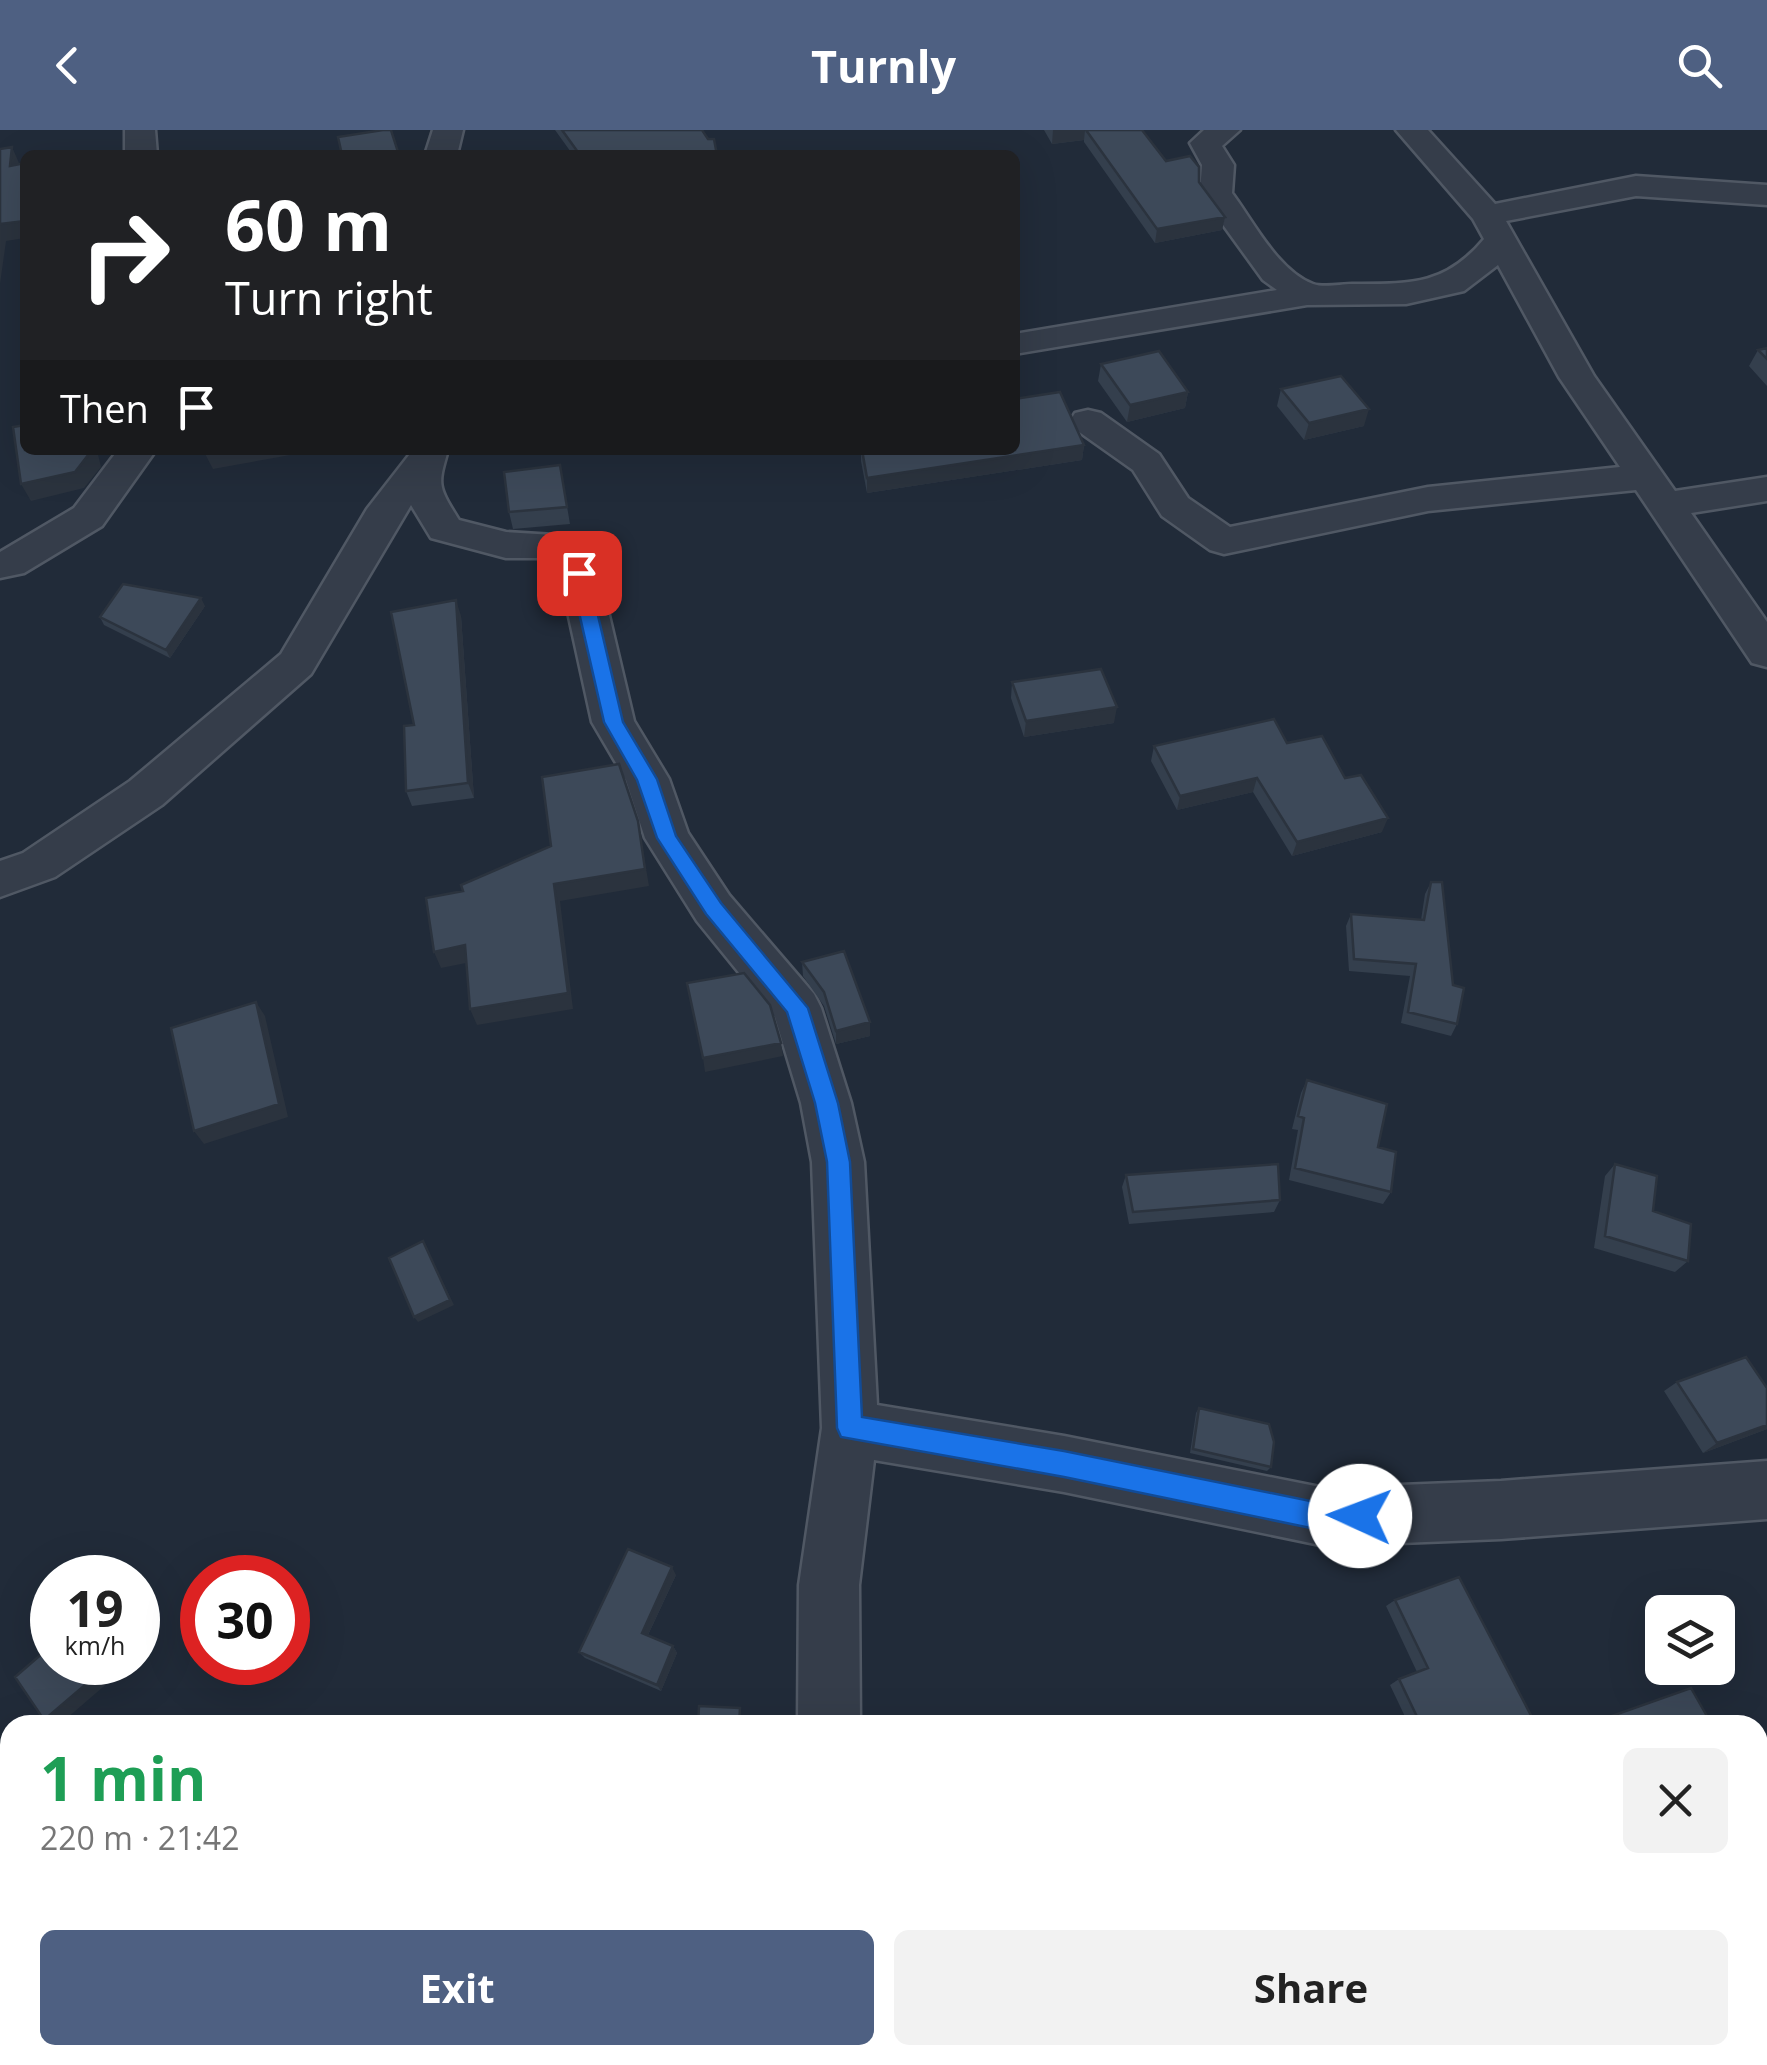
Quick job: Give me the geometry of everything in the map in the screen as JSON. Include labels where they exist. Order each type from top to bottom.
[{"type":"street","points":[[1410,130],[1494,228],[1578,377],[1767,653]]},
{"type":"street","points":[[1209,134],[1218,165],[1216,193],[1275,273],[1307,295]]},
{"type":"street","points":[[1494,228],[1636,186],[1767,196]]},
{"type":"street","points":[[1020,343],[1307,295],[1406,294],[1452,284],[1481,264],[1494,228]]},
{"type":"street","points":[[1088,421],[1146,462],[1175,507],[1224,540],[1428,499],[1767,489]]},
{"type":"street","points":[[0,565],[10,564],[88,517],[133,455]]},
{"type":"street","points":[[0,879],[40,865],[146,792],[296,664],[381,518],[426,458]]},
{"type":"street","points":[[426,458],[426,496],[445,529],[506,544],[556,546],[579,573],[613,722],[647,779],[667,838],[714,908],[797,1008],[826,1103],[838,1162],[850,1428],[830,1585],[829,1715]]},
{"type":"street","points":[[850,1428],[1064,1464],[1325,1517],[1501,1510],[1767,1490]]},
{"type":"building","points":[[391,130],[397,150],[341,150],[338,137]]},
{"type":"building","points":[[562,130],[702,130],[708,139],[714,139],[716,150],[576,150]]},
{"type":"building","points":[[1086,130],[1142,130],[1166,161],[1190,156],[1199,167],[1199,182],[1225,217],[1157,229]]},
{"type":"building","points":[[12,147],[10,166],[20,164],[20,222],[0,224],[0,149]]},
{"type":"building","points":[[1159,351],[1188,392],[1130,405],[1101,364]]},
{"type":"building","points":[[1341,376],[1369,409],[1309,423],[1281,389]]},
{"type":"building","points":[[1060,392],[1084,445],[1020,455],[1020,398]]},
{"type":"building","points":[[20,426],[20,455],[88,455],[75,472],[21,484],[13,427]]},
{"type":"building","points":[[863,455],[1018,455],[867,478]]},
{"type":"building","points":[[560,465],[567,507],[509,512],[504,472]]},
{"type":"building","points":[[123,584],[201,598],[166,650],[100,617]]},
{"type":"building","points":[[456,600],[468,783],[406,791],[404,726],[414,725],[391,612]]},
{"type":"building","points":[[1101,669],[1117,707],[1026,721],[1012,682]]},
{"type":"building","points":[[1274,719],[1287,743],[1322,736],[1345,778],[1361,775],[1388,818],[1297,842],[1257,778],[1180,796],[1154,746]]},
{"type":"building","points":[[619,764],[638,821],[645,869],[554,884],[568,993],[470,1009],[465,945],[434,952],[426,898],[463,891],[461,885],[551,846],[542,777]]},
{"type":"building","points":[[1431,882],[1442,882],[1453,985],[1464,988],[1457,1024],[1408,1012],[1416,964],[1354,959],[1351,914],[1424,920]]},
{"type":"building","points":[[844,951],[870,1022],[836,1031],[824,992],[802,962]]},
{"type":"building","points":[[744,973],[770,1005],[781,1043],[703,1058],[687,983]]},
{"type":"building","points":[[256,1002],[279,1104],[194,1131],[171,1028]]},
{"type":"building","points":[[1307,1080],[1387,1104],[1378,1147],[1396,1152],[1391,1192],[1295,1168],[1304,1118],[1298,1116]]},
{"type":"building","points":[[1278,1164],[1280,1200],[1133,1212],[1126,1175]]},
{"type":"building","points":[[1615,1164],[1657,1176],[1653,1211],[1691,1224],[1688,1261],[1605,1236]]},
{"type":"building","points":[[423,1241],[450,1300],[414,1317],[389,1258]]},
{"type":"building","points":[[1746,1357],[1767,1388],[1767,1425],[1717,1443],[1677,1382]]},
{"type":"building","points":[[1199,1408],[1269,1424],[1274,1442],[1271,1467],[1193,1449]]},
{"type":"building","points":[[628,1549],[672,1567],[642,1633],[673,1646],[657,1685],[579,1652]]},
{"type":"building","points":[[1459,1577],[1531,1715],[1416,1715],[1399,1679],[1428,1668],[1395,1600]]},
{"type":"building","points":[[30,1664],[30,1685],[85,1685],[50,1715],[41,1715],[15,1677]]},
{"type":"building","points":[[1691,1688],[1706,1715],[1614,1715]]},
{"type":"building","points":[[699,1706],[740,1708],[740,1715],[699,1715]]},
{"type":"route","points":[[579,573],[613,722],[647,779],[667,838],[714,908],[797,1008],[826,1103],[838,1162],[850,1428],[1064,1464],[1325,1517],[1360,1516]]}]
